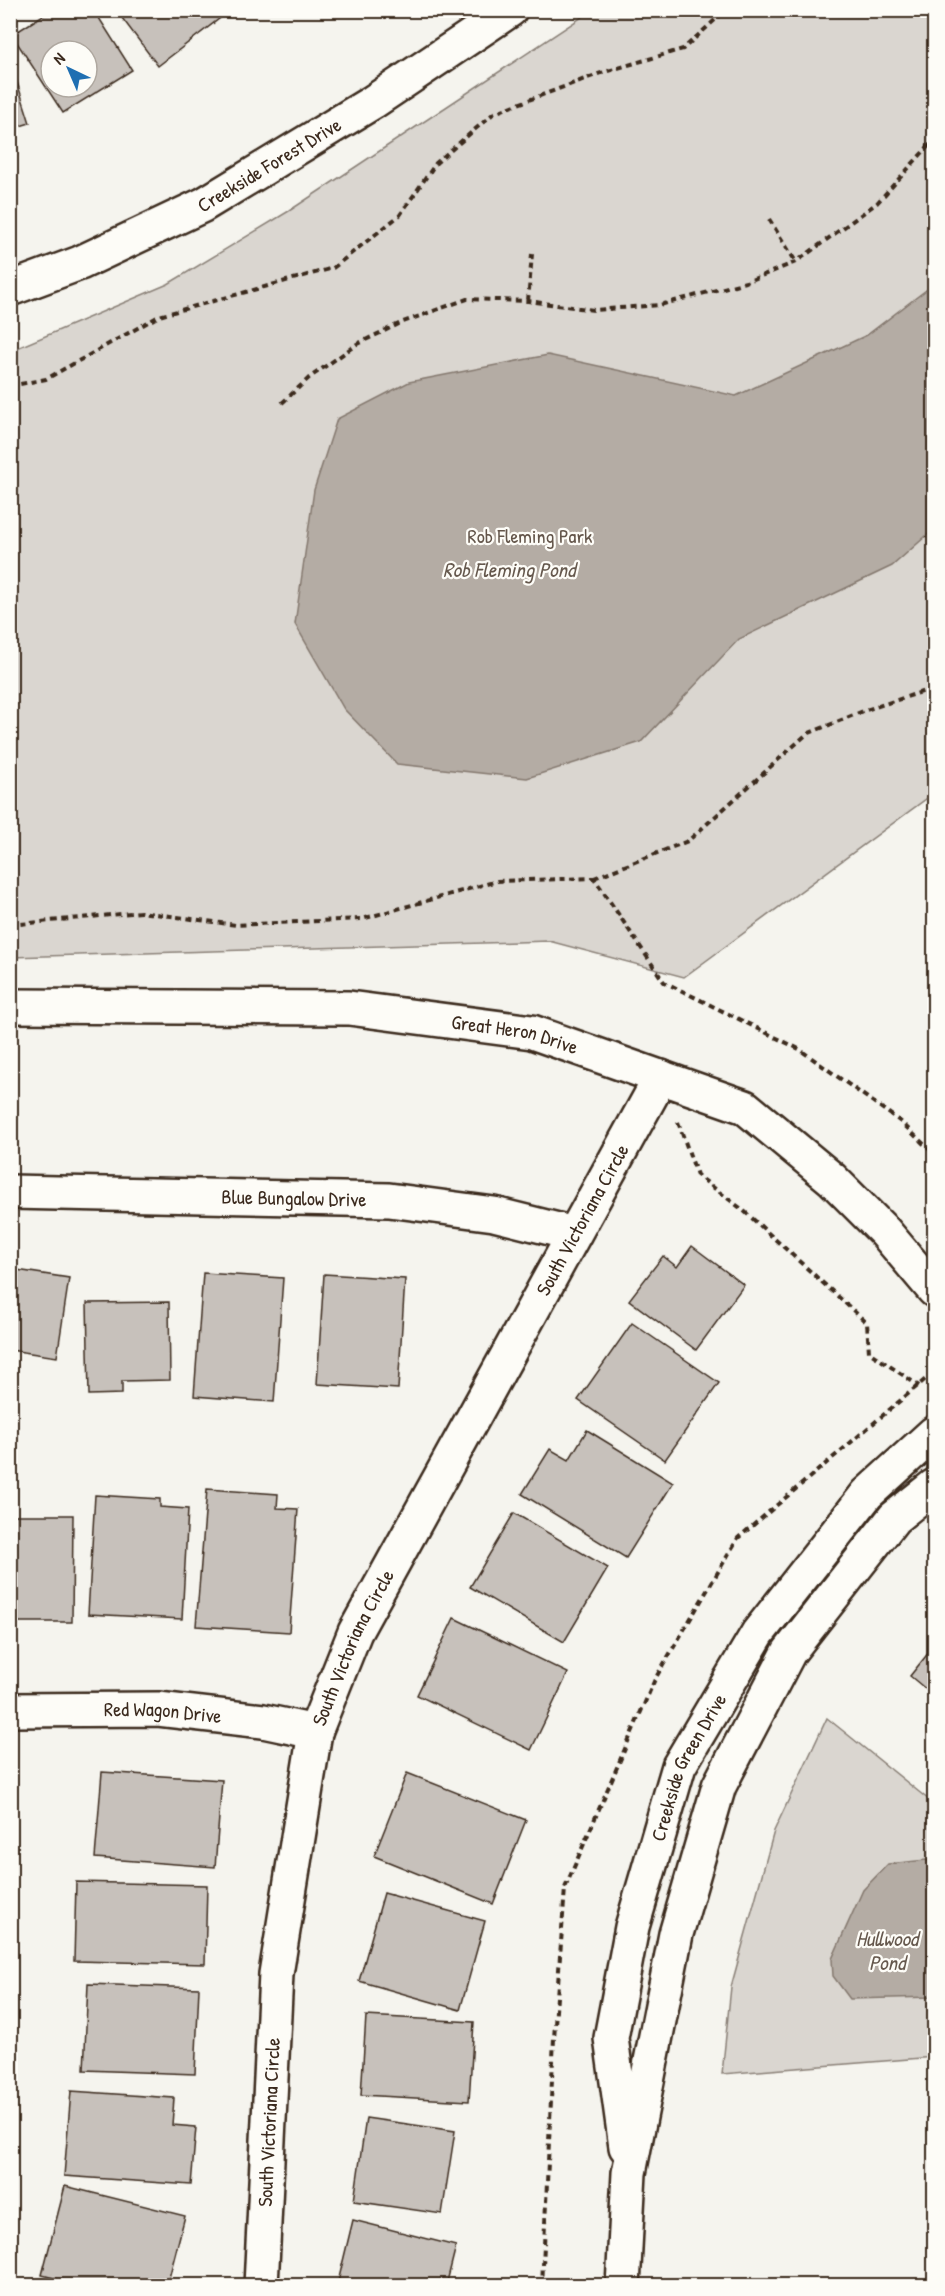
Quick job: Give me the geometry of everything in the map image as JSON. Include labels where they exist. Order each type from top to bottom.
[{"type":"street","name":"Creekside Forest Drive","points":[[10,289],[80,264],[203,205],[373,102],[510,10]]},
{"type":"street","name":"Great Heron Drive","points":[[10,1006],[349,1008],[532,1032],[745,1107],[832,1179],[885,1232],[934,1290]]},
{"type":"street","name":"South Victoriana Circle","points":[[261,2286],[276,1974],[315,1731],[355,1632],[661,1077]]},
{"type":"street","name":"Blue Bungalow Drive","points":[[10,1192],[389,1200],[494,1214],[574,1234]]},
{"type":"street","name":"Creekside Green Drive","points":[[629,2173],[611,2038],[632,1927],[679,1766],[758,1633],[867,1494],[934,1434]]},
{"type":"street","name":"Creekside Green Drive","points":[[623,2286],[629,2173],[676,1934],[719,1786],[789,1653],[894,1518],[934,1486]]},
{"type":"street","name":"Red Wagon Drive","points":[[10,1710],[158,1709],[263,1721],[315,1731]]},
{"type":"path","points":[[10,386],[46,379],[159,316],[333,268],[400,215],[436,163],[494,112],[601,73],[683,49],[726,10]]},
{"type":"path","points":[[282,403],[309,378],[357,344],[403,322],[467,300],[528,301],[594,310],[660,305],[746,282],[796,262],[877,203],[934,140]]},
{"type":"path","points":[[769,219],[796,262]]},
{"type":"path","points":[[528,301],[532,254]]},
{"type":"path","points":[[10,926],[141,912],[236,926],[362,919],[497,881],[594,878],[688,841],[807,734],[866,710],[934,688]]},
{"type":"path","points":[[594,878],[664,982],[799,1049],[901,1122],[934,1154]]},
{"type":"path","points":[[661,1077],[697,1175],[743,1210],[867,1323],[869,1352],[919,1386]]},
{"type":"green space","name":"Rob Fleming Park","points":[[591,11],[934,11],[934,793],[684,977],[549,941],[11,957],[10,351],[168,284],[289,211]]},
{"type":"green space","points":[[827,1718],[934,1804],[934,2057],[722,2074],[731,1987],[774,1831]]},
{"type":"water","name":"Rob Fleming Pond","points":[[934,284],[934,529],[892,566],[739,639],[641,742],[527,778],[397,764],[344,709],[295,624],[314,490],[337,419],[409,382],[548,355],[736,396],[867,335]]},
{"type":"water","name":"Hullwood Pond","points":[[926,1860],[934,1864],[934,1997],[850,1999],[833,1976],[832,1959],[863,1890],[888,1864]]},
{"type":"building","points":[[51,10],[94,10],[132,70],[99,91],[99,39],[39,39],[39,76],[12,35]]},
{"type":"building","points":[[116,10],[220,10],[224,15],[158,66]]},
{"type":"building","points":[[10,60],[30,123],[10,129]]},
{"type":"building","points":[[54,99],[85,99],[63,113]]},
{"type":"building","points":[[692,1246],[744,1285],[696,1350],[629,1300],[663,1256],[677,1267]]},
{"type":"building","points":[[10,1269],[69,1278],[57,1357],[10,1350]]},
{"type":"building","points":[[203,1273],[283,1278],[274,1402],[194,1396]]},
{"type":"building","points":[[324,1274],[405,1279],[398,1389],[317,1384]]},
{"type":"building","points":[[169,1302],[170,1380],[122,1381],[122,1394],[89,1395],[87,1303]]},
{"type":"building","points":[[632,1323],[719,1383],[665,1460],[578,1400]]},
{"type":"building","points":[[587,1430],[673,1483],[626,1558],[522,1494],[550,1449],[569,1460]]},
{"type":"building","points":[[207,1489],[278,1494],[277,1508],[298,1509],[289,1632],[196,1626]]},
{"type":"building","points":[[95,1495],[160,1499],[160,1507],[188,1509],[182,1619],[88,1614]]},
{"type":"building","points":[[514,1513],[608,1568],[564,1642],[470,1587]]},
{"type":"building","points":[[10,1515],[73,1515],[72,1622],[10,1622]]},
{"type":"building","points":[[454,1618],[568,1673],[531,1750],[417,1695]]},
{"type":"building","points":[[934,1646],[934,1696],[910,1676]]},
{"type":"building","points":[[102,1772],[222,1780],[215,1867],[95,1858]]},
{"type":"building","points":[[407,1773],[526,1820],[493,1904],[374,1856]]},
{"type":"building","points":[[76,1882],[207,1885],[205,1964],[74,1961]]},
{"type":"building","points":[[384,1893],[485,1921],[460,2010],[359,1981]]},
{"type":"building","points":[[88,1984],[199,1988],[195,2074],[84,2070]]},
{"type":"building","points":[[366,2016],[474,2022],[469,2101],[361,2095]]},
{"type":"building","points":[[71,2091],[174,2098],[172,2125],[196,2127],[191,2185],[64,2176]]},
{"type":"building","points":[[366,2118],[455,2131],[442,2214],[354,2201]]},
{"type":"building","points":[[65,2186],[185,2216],[167,2286],[86,2286],[42,2275]]},
{"type":"building","points":[[353,2220],[456,2246],[446,2286],[337,2286]]}]
